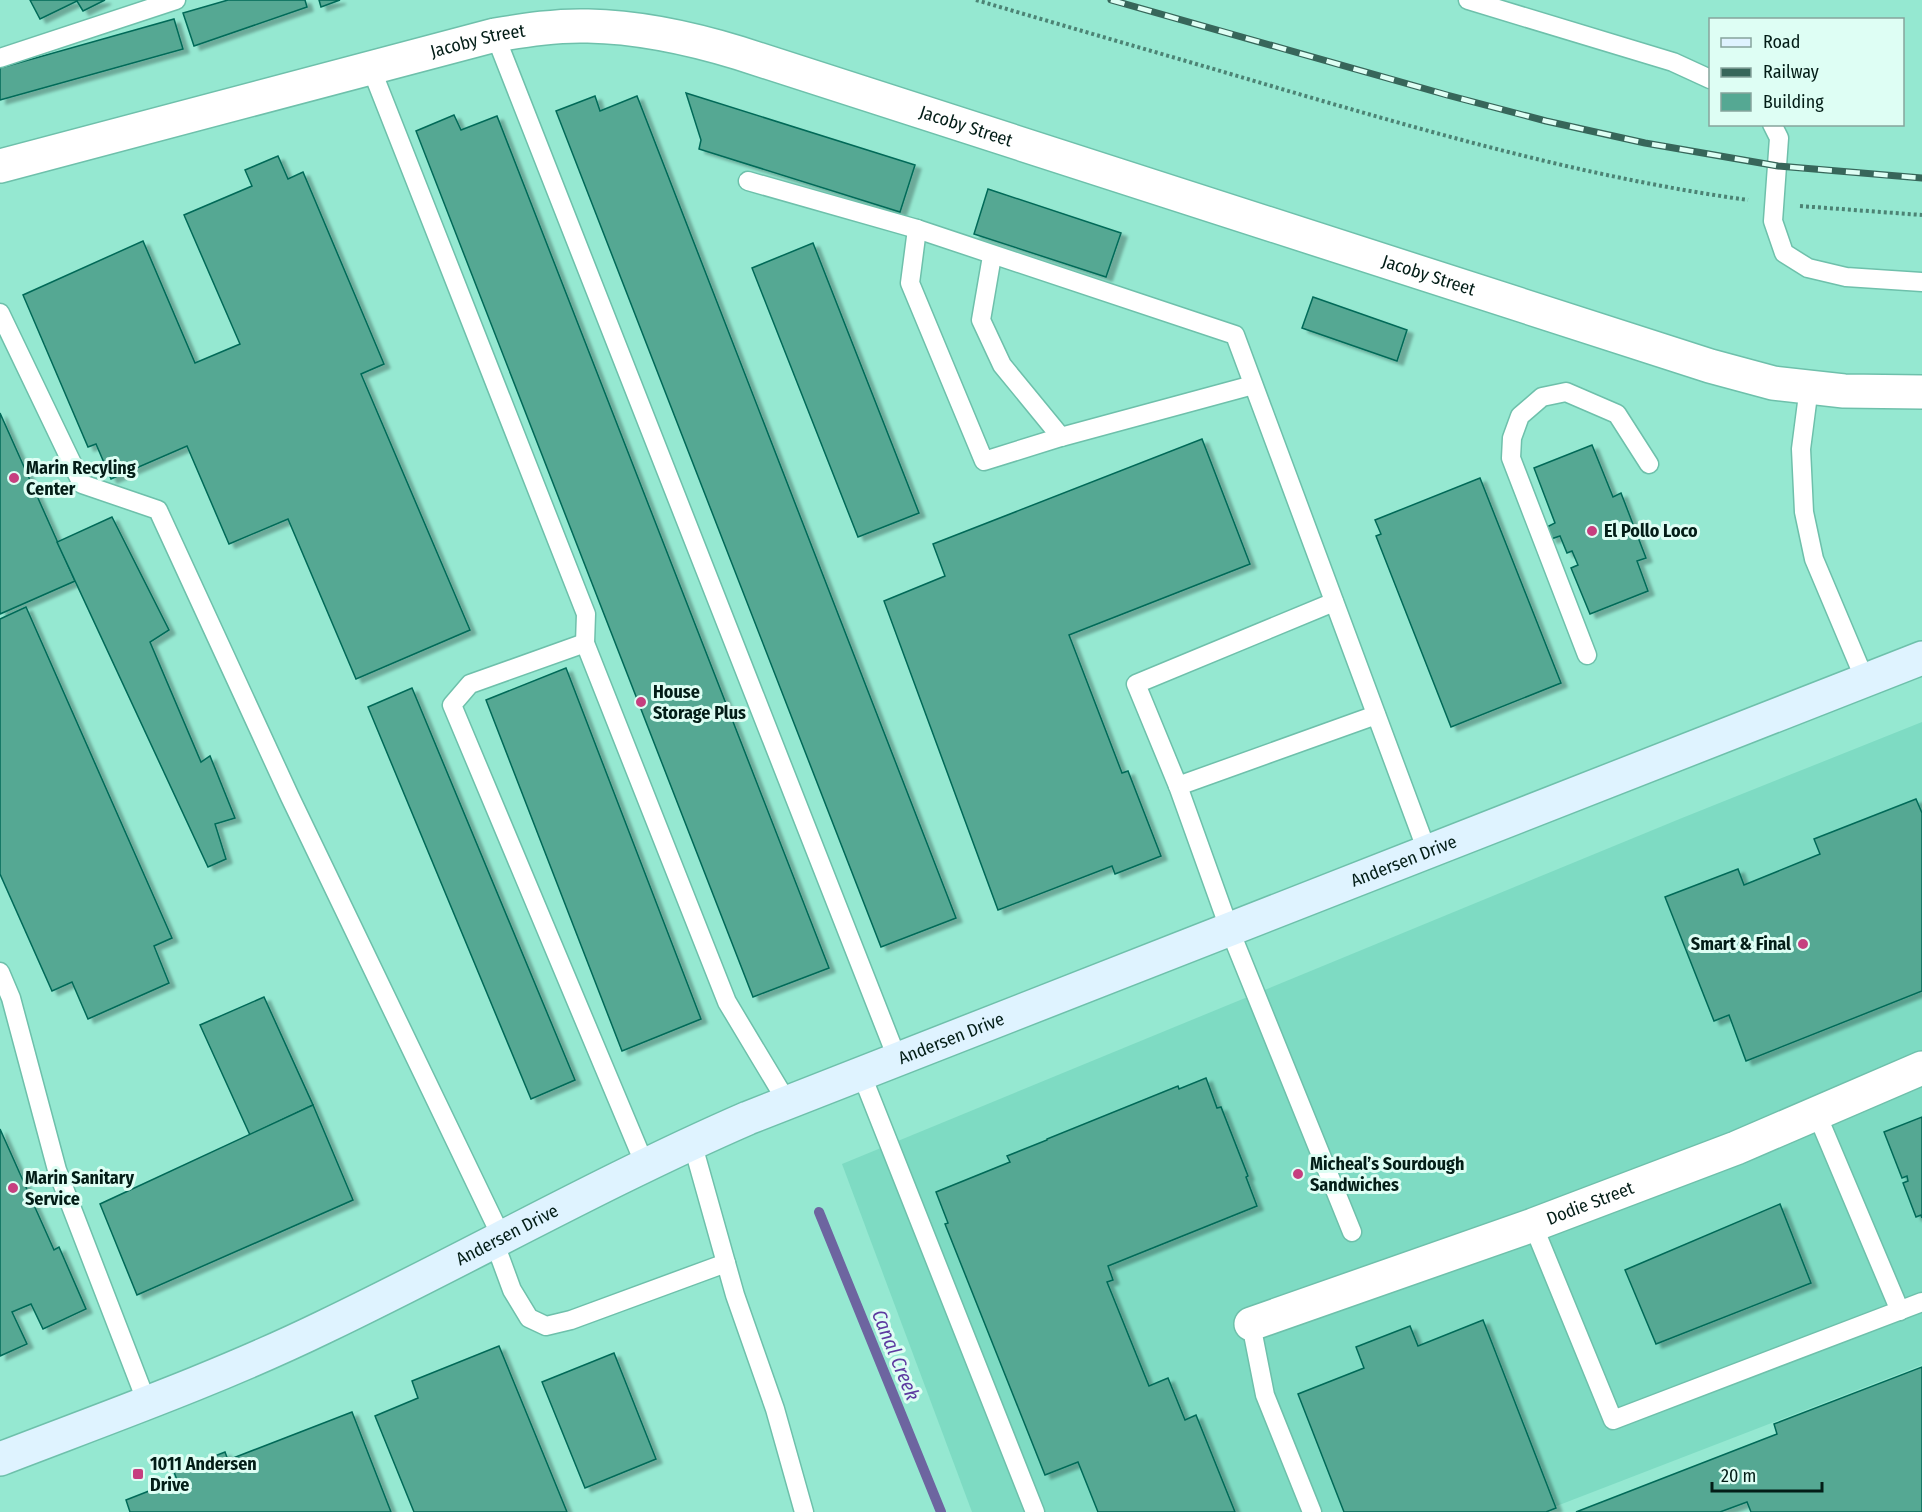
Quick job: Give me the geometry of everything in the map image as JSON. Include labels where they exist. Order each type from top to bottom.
[{"type":"main road","name":"Andersen Drive","points":[[0,1460],[147,1403],[322,1328],[692,1142],[787,1102],[1922,658]]},
{"type":"street","name":"Jacoby Street","points":[[0,166],[495,35],[532,29],[588,26],[689,38],[1710,366],[1773,383],[1844,391],[1922,392]]},
{"type":"street","name":"Dodie Street","points":[[1251,1324],[1533,1226],[1736,1148],[1922,1068]]},
{"type":"lane","points":[[0,57],[176,0]]},
{"type":"lane","points":[[1468,0],[1673,62],[1709,80]]},
{"type":"lane","points":[[495,35],[897,1058]]},
{"type":"lane","points":[[371,68],[586,614],[585,643],[727,1002],[787,1102]]},
{"type":"lane","points":[[1773,126],[1779,138],[1773,221],[1784,253],[1808,268],[1846,277],[1922,282]]},
{"type":"lane","points":[[748,181],[917,230],[1234,335],[1427,851]]},
{"type":"lane","points":[[917,230],[910,283],[984,461],[1061,437],[1253,385]]},
{"type":"lane","points":[[992,256],[981,320],[1002,365],[1061,437]]},
{"type":"lane","points":[[0,313],[82,484],[158,510],[498,1239],[512,1290],[529,1318],[546,1326],[572,1320],[726,1263]]},
{"type":"lane","points":[[1809,387],[1801,449],[1804,512],[1814,559],[1865,680]]},
{"type":"lane","points":[[1587,655],[1512,458],[1512,438],[1520,416],[1542,397],[1566,392],[1617,414],[1649,464]]},
{"type":"lane","points":[[1334,602],[1136,684],[1178,786],[1229,928],[1352,1233]]},
{"type":"lane","points":[[585,643],[470,684],[452,705],[645,1165]]},
{"type":"lane","points":[[1178,786],[1376,715]]},
{"type":"lane","points":[[0,972],[11,998],[57,1170],[147,1403]]},
{"type":"lane","points":[[861,1073],[1035,1512]]},
{"type":"lane","points":[[1816,1112],[1900,1311]]},
{"type":"lane","points":[[692,1142],[735,1295],[775,1409],[804,1512]]},
{"type":"lane","points":[[1533,1226],[1613,1420],[1922,1302]]},
{"type":"lane","points":[[1251,1324],[1265,1395],[1312,1512]]},
{"type":"path","points":[[976,0],[1459,141],[1593,172],[1688,192],[1773,203],[1922,214]]},
{"type":"shaded area","points":[[1922,722],[1922,1365],[1541,1512],[972,1512],[842,1164],[1682,818]]},
{"type":"building","points":[[30,0],[105,0],[83,11],[77,1],[40,19]]},
{"type":"building","points":[[228,0],[305,0],[307,7],[194,46],[183,13]]},
{"type":"building","points":[[319,0],[340,0],[321,7]]},
{"type":"building","points":[[174,19],[183,49],[0,100],[0,68]]},
{"type":"building","points":[[686,93],[915,165],[900,212],[699,149],[701,140]]},
{"type":"building","points":[[595,96],[600,111],[637,96],[956,918],[881,947],[556,111]]},
{"type":"building","points":[[454,115],[461,130],[497,116],[829,968],[753,997],[416,131]]},
{"type":"building","points":[[278,156],[288,179],[303,172],[384,364],[361,374],[470,630],[356,679],[288,519],[229,544],[187,446],[111,479],[96,444],[88,447],[23,295],[143,241],[195,363],[240,344],[184,215],[252,186],[245,170]]},
{"type":"building","points":[[988,189],[1121,233],[1106,277],[974,234]]},
{"type":"building","points":[[813,243],[919,513],[858,537],[752,268]]},
{"type":"building","points":[[1313,297],[1407,330],[1397,361],[1302,328]]},
{"type":"building","name":"Marin Recyling Center","points":[[0,413],[75,581],[0,614]]},
{"type":"building","points":[[1202,439],[1250,564],[1069,635],[1122,773],[1128,771],[1161,856],[1115,874],[1112,866],[998,910],[884,601],[945,576],[933,544]]},
{"type":"building","name":"El Pollo Loco","points":[[1592,445],[1613,497],[1621,493],[1646,558],[1637,561],[1648,591],[1590,614],[1571,568],[1578,565],[1572,551],[1567,553],[1560,536],[1551,539],[1547,527],[1555,523],[1534,468]]},
{"type":"building","points":[[1480,478],[1561,683],[1451,727],[1376,536],[1381,534],[1375,520]]},
{"type":"building","points":[[112,517],[169,630],[150,642],[201,762],[210,756],[235,818],[215,824],[226,859],[208,867],[57,542]]},
{"type":"building","points":[[26,607],[172,938],[154,946],[169,983],[88,1019],[72,982],[52,991],[0,874],[0,619]]},
{"type":"building","points":[[566,668],[701,1019],[622,1051],[486,700]]},
{"type":"building","points":[[412,688],[575,1080],[531,1099],[368,707]]},
{"type":"building","name":"Smart & Final","points":[[1916,799],[1922,813],[1922,991],[1746,1061],[1729,1015],[1714,1021],[1665,897],[1738,869],[1744,885],[1820,854],[1814,839]]},
{"type":"building","points":[[264,997],[313,1105],[250,1135],[200,1025]]},
{"type":"building","points":[[1206,1078],[1217,1108],[1221,1107],[1257,1206],[1108,1266],[1113,1280],[1107,1282],[1149,1386],[1168,1378],[1185,1420],[1196,1415],[1235,1512],[1098,1512],[1078,1462],[1045,1475],[945,1224],[948,1223],[936,1192],[1010,1162],[1007,1156],[1047,1139],[1178,1086],[1179,1089]]},
{"type":"building","points":[[313,1105],[353,1200],[137,1295],[100,1204]]},
{"type":"building","points":[[1922,1117],[1922,1218],[1921,1215],[1916,1217],[1903,1183],[1908,1181],[1907,1176],[1902,1178],[1884,1132]]},
{"type":"building","name":"Marin Sanitary Service","points":[[0,1129],[54,1250],[59,1247],[86,1309],[43,1329],[31,1304],[12,1312],[27,1344],[0,1356]]},
{"type":"building","points":[[1780,1204],[1811,1283],[1656,1344],[1625,1270]]},
{"type":"building","points":[[1483,1320],[1556,1508],[1546,1512],[1344,1512],[1298,1394],[1364,1368],[1356,1347],[1410,1326],[1418,1346]]},
{"type":"building","points":[[499,1346],[567,1512],[414,1512],[375,1416],[418,1398],[412,1381]]},
{"type":"building","points":[[614,1353],[656,1459],[585,1488],[542,1382]]},
{"type":"building","points":[[1922,1367],[1922,1512],[1751,1512],[1747,1502],[1720,1512],[1576,1512],[1777,1434],[1774,1424]]},
{"type":"building","points":[[352,1412],[391,1512],[130,1512],[126,1500],[177,1480],[174,1472],[225,1452],[228,1460]]},
{"type":"waterway","name":"Canal Creek","points":[[819,1212],[941,1512]]},
{"type":"railway","points":[[1111,0],[1447,95],[1546,121],[1645,143],[1778,166],[1922,178]]},
{"type":"place","name":"Marin Recyling Center","points":[[14,478]]},
{"type":"place","name":"El Pollo Loco","points":[[1592,531]]},
{"type":"place","name":"House Storage Plus","points":[[641,702]]},
{"type":"place","name":"Smart & Final","points":[[1803,944]]},
{"type":"place","name":"Micheal’s Sourdough Sandwiches","points":[[1298,1174]]},
{"type":"place","name":"Marin Sanitary Service","points":[[13,1188]]},
{"type":"place","name":"1011 Andersen Drive","points":[[138,1474]]}]
